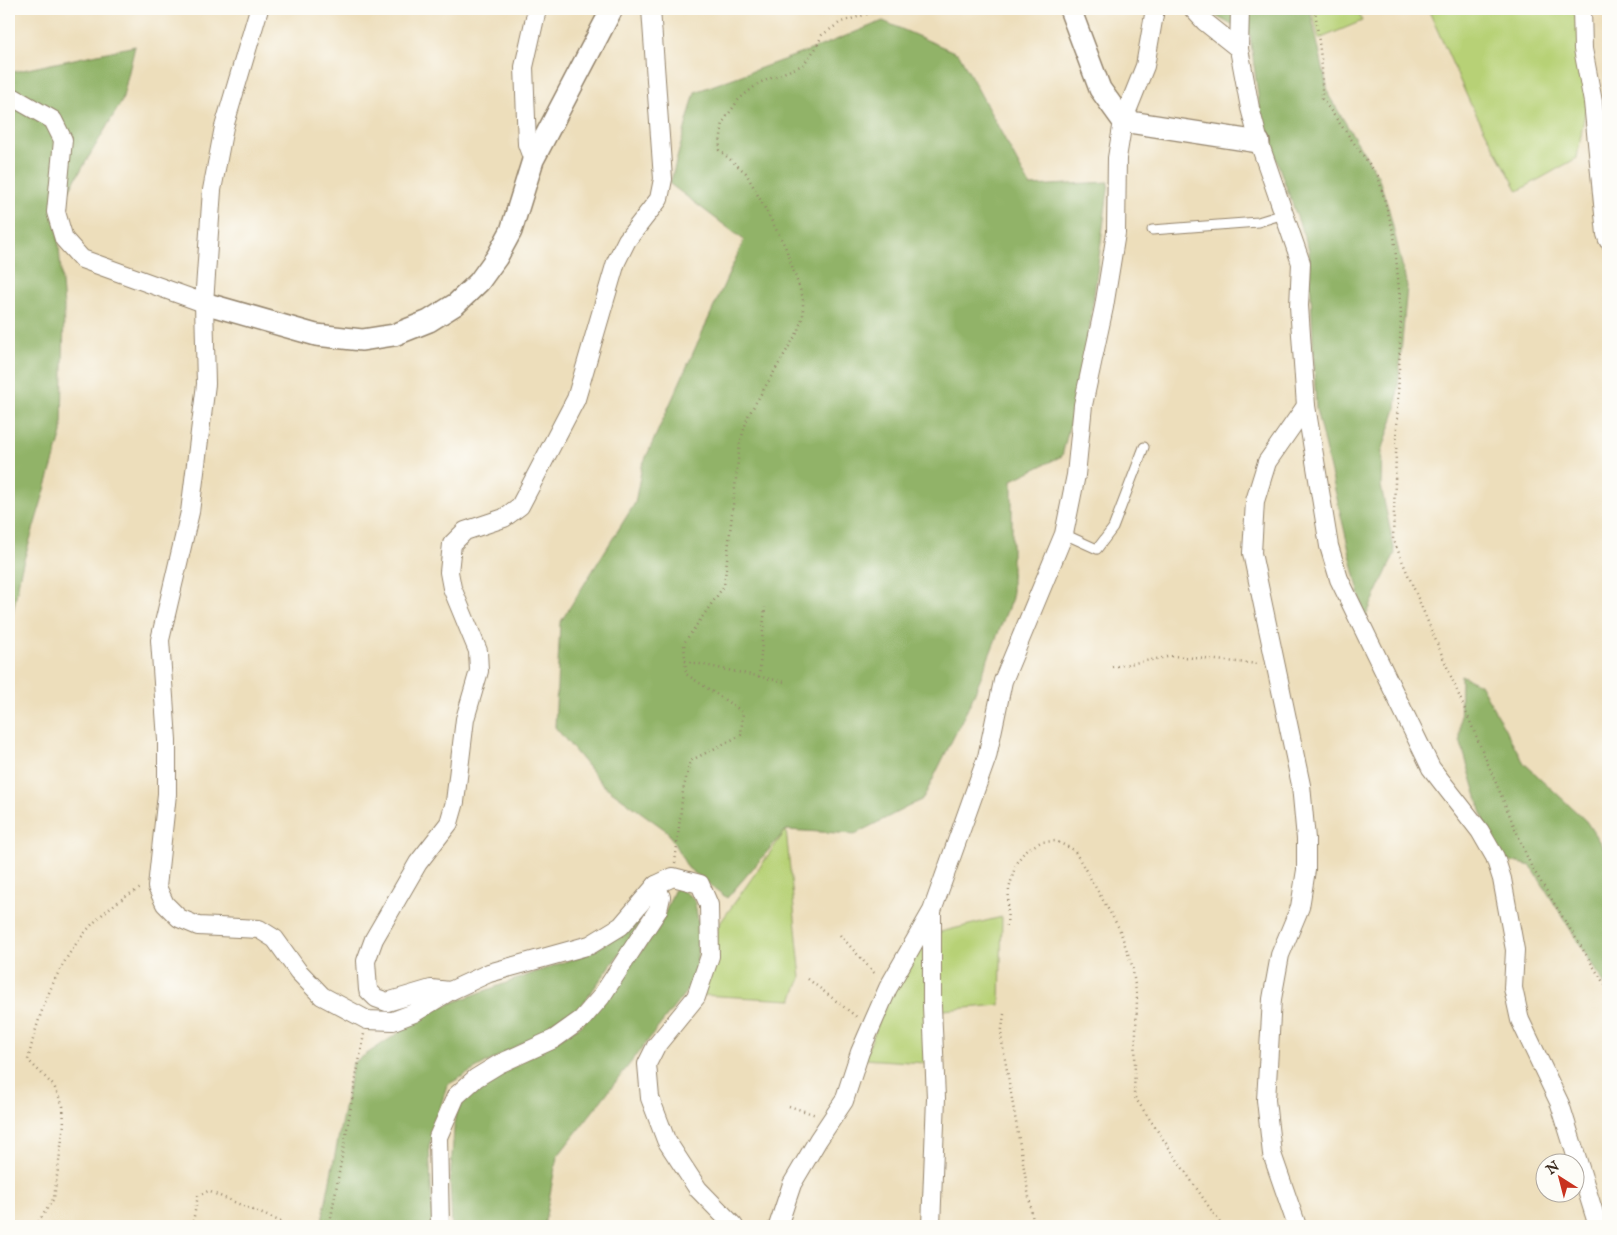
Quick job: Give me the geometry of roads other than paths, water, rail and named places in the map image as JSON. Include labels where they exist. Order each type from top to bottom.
[{"type":"street","points":[[259,9],[222,136],[212,190],[204,303],[206,384],[190,512],[160,640],[167,740],[167,785],[157,887],[165,904],[179,918],[198,926],[259,929],[274,939],[298,971],[322,996],[367,1020],[393,1021],[414,1013],[450,991],[489,973],[590,944],[621,926],[656,885],[673,877],[700,884],[709,905],[710,956],[696,997],[656,1046],[647,1064],[650,1098],[666,1140],[698,1189],[734,1226]]},
{"type":"street","points":[[533,160],[527,144],[524,67],[537,9]]},
{"type":"street","points":[[9,95],[53,120],[63,140],[56,212],[64,239],[82,259],[204,303],[316,335],[362,340],[394,335],[429,321],[456,304],[479,282],[497,258],[511,231],[533,160],[612,9]]},
{"type":"street","points":[[450,991],[431,988],[387,1002],[376,998],[368,990],[366,960],[374,939],[418,863],[448,824],[455,802],[465,719],[479,671],[478,651],[452,588],[449,572],[452,544],[465,531],[504,518],[520,506],[576,399],[616,262],[628,240],[659,200],[663,179],[651,9]]},
{"type":"street","points":[[1070,9],[1100,89],[1123,121],[1259,142]]},
{"type":"street","points":[[778,1226],[792,1184],[844,1102],[888,988],[932,911],[987,757],[1003,681],[1064,534],[1076,475],[1083,406],[1104,306],[1116,233],[1117,158],[1123,121],[1145,66],[1155,9]]},
{"type":"street","points":[[1193,9],[1205,22],[1239,49]]},
{"type":"street","points":[[1240,9],[1239,49],[1259,142],[1301,263],[1299,306],[1306,406],[1329,546],[1339,579],[1431,768],[1480,831],[1495,857],[1502,878],[1515,950],[1513,988],[1520,1020],[1560,1104],[1598,1226]]},
{"type":"street","points":[[1582,9],[1583,49],[1593,102],[1608,240]]},
{"type":"street","points":[[1297,1226],[1272,1154],[1266,1100],[1272,999],[1280,955],[1300,907],[1306,870],[1306,839],[1301,785],[1252,553],[1255,501],[1267,462],[1306,406]]},
{"type":"street","points":[[440,1226],[438,1137],[456,1096],[476,1078],[499,1064],[554,1039],[582,1019],[601,997],[658,910],[661,897],[656,885]]},
{"type":"street","points":[[931,1226],[936,1098],[932,1006],[932,911]]},
{"type":"lane","points":[[1152,230],[1258,222],[1284,214]]},
{"type":"lane","points":[[1064,534],[1097,549],[1113,528],[1144,447]]}]
